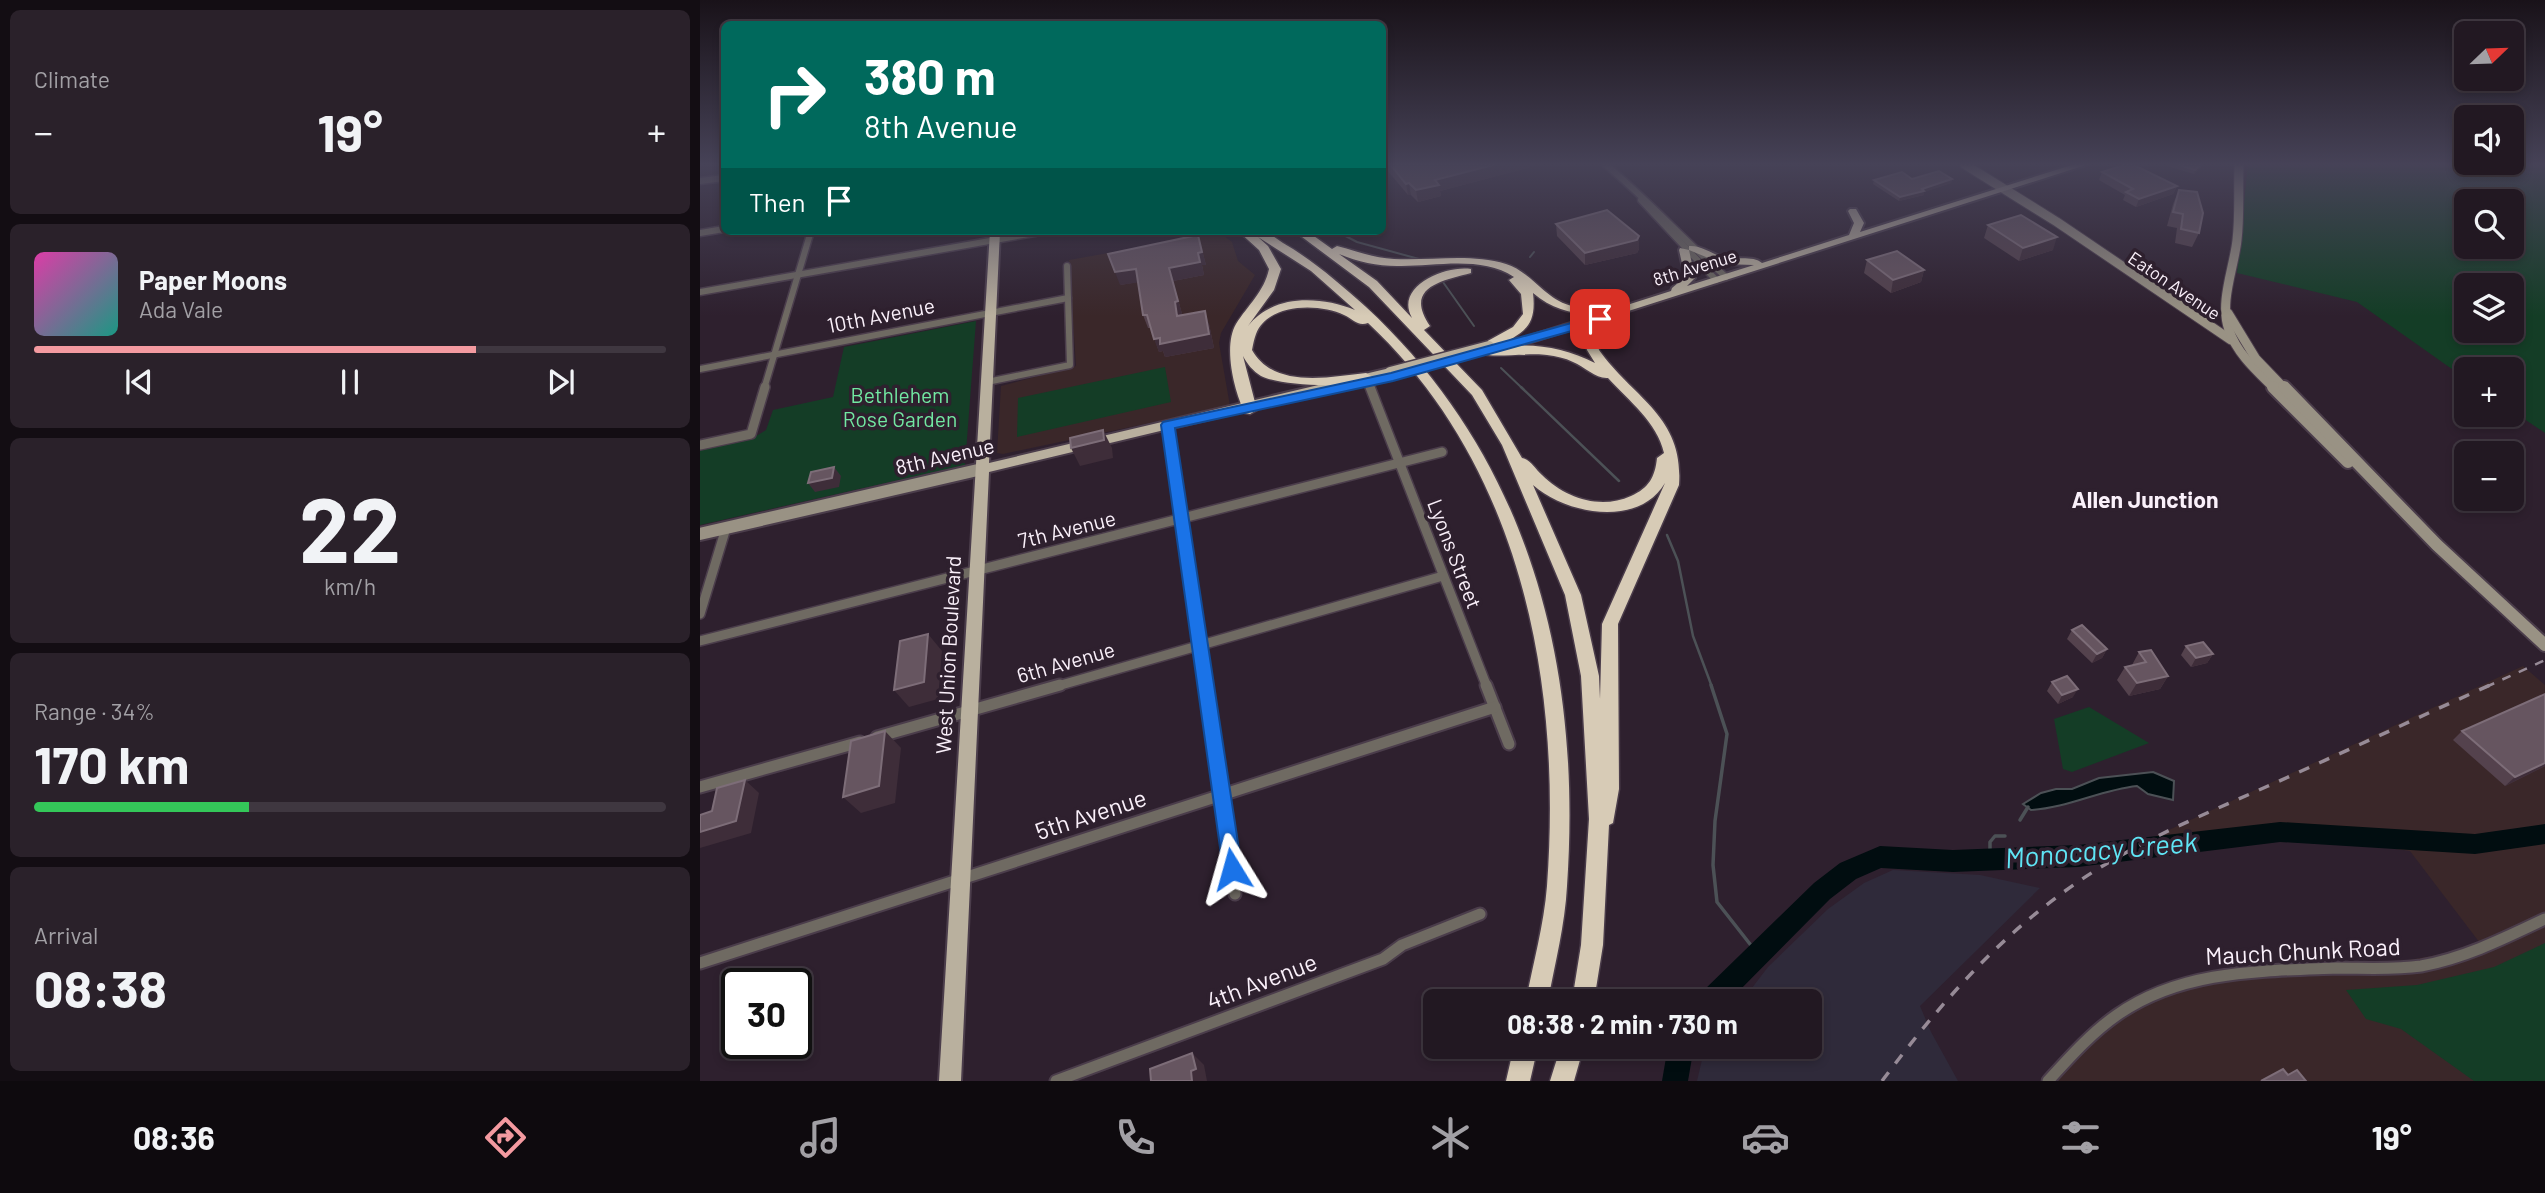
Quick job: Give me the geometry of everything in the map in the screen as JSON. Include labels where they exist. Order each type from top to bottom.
[{"type":"highway","points":[[1249,235],[1264,248],[1275,269],[1270,289],[1250,315],[1235,346],[1255,406]]},
{"type":"highway","points":[[1262,235],[1322,273],[1396,343],[1438,393],[1474,445],[1528,567],[1553,669],[1561,779],[1557,888],[1539,989]]},
{"type":"highway","points":[[1306,235],[1373,284],[1460,372]]},
{"type":"highway","points":[[1308,235],[1345,253],[1370,261],[1407,264],[1481,262],[1502,266],[1527,279],[1557,305],[1607,312]]},
{"type":"highway","points":[[1479,270],[1503,274],[1522,285],[1529,299],[1529,314],[1517,330],[1488,349],[1540,349],[1575,358],[1595,367],[1629,400],[1664,455],[1665,466],[1656,486],[1634,501],[1619,506],[1587,506],[1571,502],[1545,487],[1510,445],[1477,393],[1416,317],[1415,299],[1425,284],[1450,273],[1479,270]]},
{"type":"highway","points":[[1255,406],[1247,354],[1250,333],[1269,314],[1300,305],[1335,307],[1359,318],[1438,393]]},
{"type":"highway","points":[[1585,989],[1609,789],[1609,624],[1672,485],[1675,462],[1669,441],[1660,425],[1593,350],[1589,334],[1607,312]]},
{"type":"highway","points":[[1247,354],[1260,369],[1283,378],[1318,382],[1367,380]]},
{"type":"highway","points":[[1510,445],[1565,573],[1586,647],[1594,715],[1599,819],[1595,906]]},
{"type":"highway","points":[[1518,1081],[1523,1059]]},
{"type":"highway","points":[[1564,1081],[1570,1059]]},
{"type":"main road","points":[[1853,238],[1859,223],[1855,214]]},
{"type":"main road","name":"8th Avenue","points":[[700,534],[1367,380],[1488,349],[1926,214]]},
{"type":"main road","points":[[2238,214],[2237,239],[2228,279],[2226,318],[2235,344],[2246,360],[2326,443],[2371,479],[2545,645]]},
{"type":"main road","name":"West Union Boulevard","points":[[950,1081],[994,236]]},
{"type":"main road","points":[[1672,293],[1690,278],[1689,249],[1723,261],[1779,261]]},
{"type":"main road","points":[[2200,316],[2215,318],[2228,313]]},
{"type":"main road","points":[[2228,313],[2256,359],[2360,464],[2371,479]]},
{"type":"main road","name":"Eaton Avenue","points":[[2200,316],[2256,359]]},
{"type":"street","points":[[1656,214],[1721,279]]},
{"type":"street","name":"Eaton Avenue","points":[[2037,214],[2215,336],[2235,344]]},
{"type":"street","name":"Eaton Avenue","points":[[2040,214],[2200,316]]},
{"type":"street","points":[[700,233],[721,230]]},
{"type":"street","points":[[700,445],[751,435],[810,235]]},
{"type":"street","points":[[700,292],[994,236]]},
{"type":"street","points":[[988,382],[1070,365],[1067,266]]},
{"type":"street","name":"10th Avenue","points":[[700,369],[1068,298]]},
{"type":"street","name":"Lyons Street","points":[[1367,380],[1509,744]]},
{"type":"street","points":[[1168,425],[1235,894]]},
{"type":"street","name":"7th Avenue","points":[[700,641],[1442,452]]},
{"type":"street","points":[[700,614],[726,528]]},
{"type":"street","name":"6th Avenue","points":[[700,787],[1443,576]]},
{"type":"street","name":"5th Avenue","points":[[700,963],[1494,707]]},
{"type":"street","name":"4th Avenue","points":[[1056,1081],[1383,959],[1402,945],[1480,914]]},
{"type":"street","name":"Mauch Chunk Road","points":[[2049,1081],[2110,1017],[2178,982],[2259,971],[2424,965],[2459,957],[2545,919]]},
{"type":"shaded area","points":[[1209,235],[1223,235],[1232,242],[1238,261],[1255,275],[1221,333],[1219,343],[1230,406],[1003,454],[997,453],[1001,386],[1076,366],[1069,260]]},
{"type":"shaded area","points":[[2523,666],[2545,685],[2545,1081],[2050,1081],[2143,998],[2259,971],[2363,968],[2483,947],[2410,851],[2280,832],[2143,842]]},
{"type":"shaded area","points":[[2153,772],[2174,781],[2173,800],[2148,794],[2137,786],[2045,809],[2031,810],[2023,804],[2041,793],[2072,789],[2099,778]]},
{"type":"shaded area","points":[[1893,870],[1980,875],[2040,888],[1920,1006],[1958,1081],[1697,1081],[1702,1059],[1822,1059],[1822,989],[1751,989],[1768,967],[1828,909],[1864,883]]},
{"type":"green space","points":[[2243,214],[2454,214],[2454,259],[2524,259],[2524,214],[2545,214],[2545,433],[2524,419],[2524,357],[2454,357],[2454,371],[2357,302],[2237,273]]},
{"type":"green space","name":"Bethlehem Rose Garden","points":[[976,321],[965,465],[700,525],[700,449],[758,435],[766,430],[773,410],[833,397],[844,347]]},
{"type":"green space","points":[[1165,367],[1171,402],[1017,437],[1018,398]]},
{"type":"green space","points":[[2089,707],[2149,743],[2072,772],[2063,769],[2054,719]]},
{"type":"green space","points":[[2545,943],[2545,1081],[2474,1081],[2401,1029],[2366,1019],[2346,990],[2417,985],[2494,967]]},
{"type":"building","points":[[1591,214],[1612,214],[1639,236],[1637,240],[1585,253],[1556,224]]},
{"type":"building","points":[[2183,214],[2203,214],[2199,233],[2181,229]]},
{"type":"building","points":[[2021,215],[2057,237],[2023,248],[1988,225]]},
{"type":"building","points":[[1198,235],[1202,252],[1198,253],[1200,262],[1169,268],[1178,301],[1175,302],[1177,316],[1205,311],[1209,334],[1160,344],[1160,338],[1154,339],[1147,315],[1143,315],[1136,269],[1115,272],[1108,254]]},
{"type":"building","points":[[1897,251],[1924,270],[1893,280],[1867,260]]},
{"type":"building","points":[[1103,430],[1104,440],[1071,448],[1070,438]]},
{"type":"building","points":[[834,467],[832,478],[808,483],[811,472]]},
{"type":"building","points":[[2082,625],[2107,649],[2097,654],[2072,630]]},
{"type":"building","points":[[928,634],[924,682],[894,690],[900,641]]},
{"type":"building","points":[[2203,642],[2213,654],[2196,658],[2186,646]]},
{"type":"building","points":[[2151,650],[2168,676],[2137,683],[2125,667],[2146,662],[2139,652]]},
{"type":"building","points":[[2067,676],[2078,689],[2062,695],[2052,682]]},
{"type":"building","points":[[2545,694],[2545,763],[2515,777],[2462,731]]},
{"type":"building","points":[[885,731],[879,786],[843,797],[851,741]]},
{"type":"building","points":[[745,780],[736,821],[700,832],[700,815],[712,811],[717,788]]},
{"type":"building","points":[[1192,1053],[1196,1069],[1191,1071],[1192,1081],[1151,1081],[1150,1069]]},
{"type":"building","points":[[2283,1069],[2288,1075],[2297,1070],[2306,1081],[2261,1081]]},
{"type":"waterway","points":[[1344,235],[1357,242],[1419,259]]},
{"type":"waterway","points":[[1530,257],[1534,252]]},
{"type":"waterway","points":[[1443,282],[1474,326]]},
{"type":"waterway","points":[[1501,368],[1523,389]]},
{"type":"waterway","points":[[1521,387],[1619,481]]},
{"type":"waterway","points":[[1667,535],[1678,561],[1693,636],[1712,687]]},
{"type":"waterway","points":[[1711,685],[1727,734],[1715,821],[1713,865],[1717,902],[1757,953]]},
{"type":"waterway","points":[[2020,820],[2028,807]]},
{"type":"waterway","name":"Monocacy Creek","points":[[1723,989],[1822,891],[1848,871],[1880,857],[1953,861],[2078,856],[2280,832],[2475,844],[2545,834]]},
{"type":"waterway","points":[[1990,860],[1990,842],[1995,836],[2005,836]]},
{"type":"waterway","name":"Monocacy Creek","points":[[1675,1081],[1679,1059]]},
{"type":"railway","points":[[2486,687],[2545,660]]},
{"type":"railway","points":[[1882,1081],[1942,1006],[1985,960],[2032,917],[2081,880],[2132,849],[2186,823],[2490,685]]},
{"type":"district","name":"Allen Junction","points":[[2145,500]]},
{"type":"route","points":[[1232,869],[1168,425],[1235,413],[1393,377],[1505,348],[1600,319]]}]
